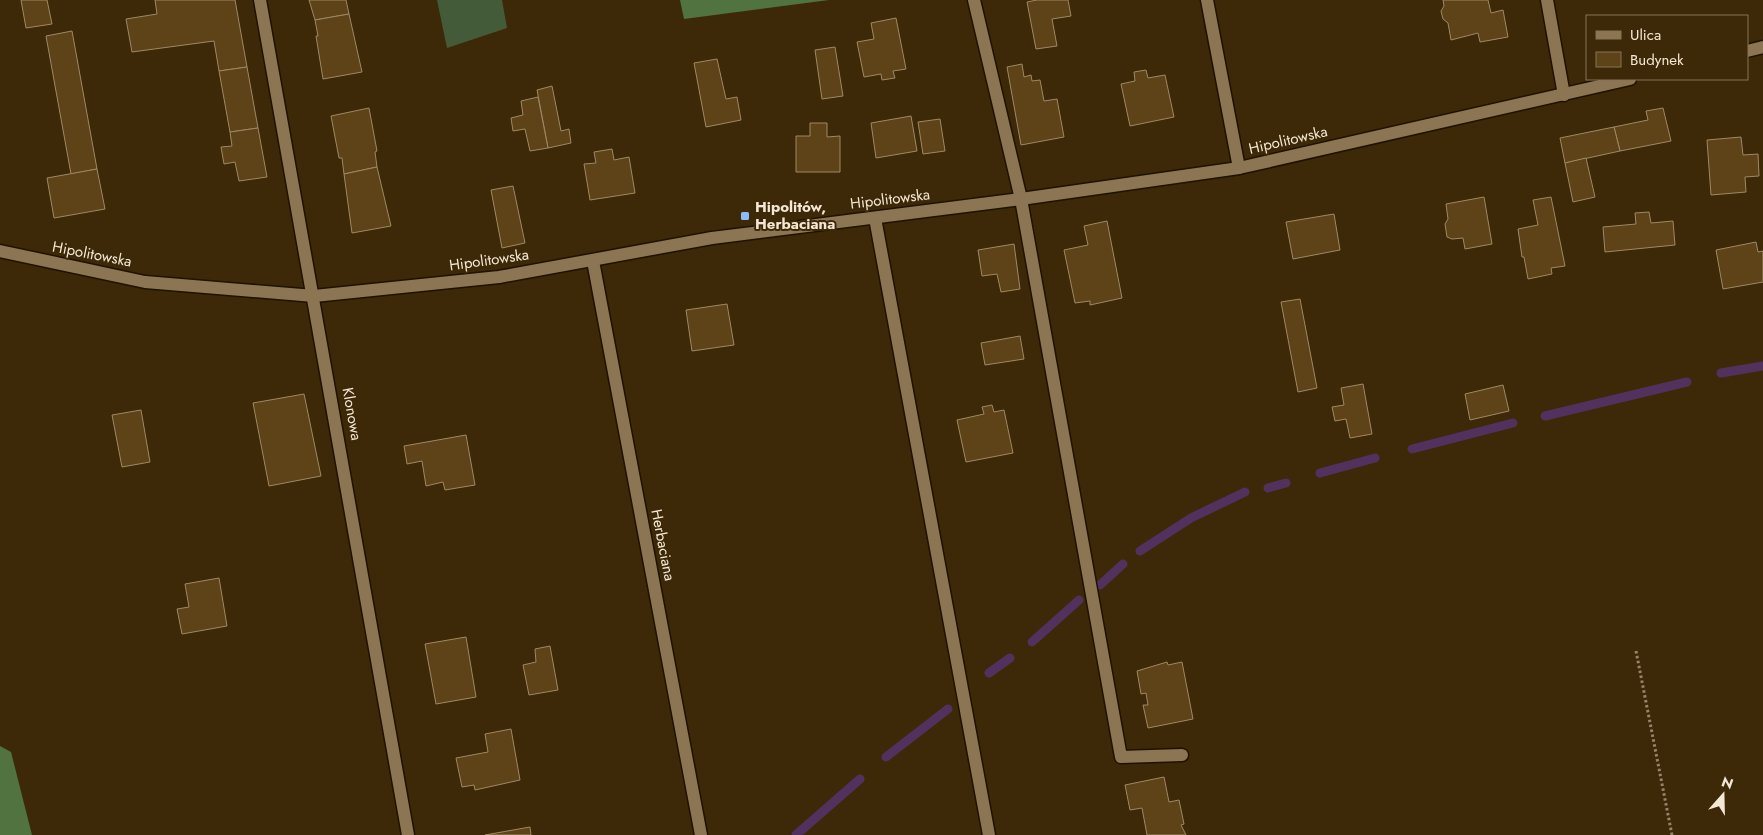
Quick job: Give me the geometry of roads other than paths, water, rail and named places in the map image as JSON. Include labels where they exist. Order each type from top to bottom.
[{"type":"street","name":"Klonowa","points":[[260,0],[314,296],[408,835]]},
{"type":"street","points":[[974,0],[1021,199],[1121,757],[1182,755]]},
{"type":"street","points":[[1207,0],[1239,168]]},
{"type":"street","points":[[1547,0],[1564,94]]},
{"type":"street","points":[[1748,51],[1763,47]]},
{"type":"street","name":"Hipolitowska","points":[[0,251],[145,282],[314,296],[499,277],[712,238],[1021,199],[1239,168],[1626,80]]},
{"type":"street","points":[[875,218],[988,835]]},
{"type":"street","name":"Herbaciana","points":[[593,261],[701,835]]},
{"type":"waterway","points":[[1721,373],[1763,366]]},
{"type":"waterway","points":[[1545,416],[1687,382]]},
{"type":"waterway","points":[[1412,449],[1513,423]]},
{"type":"waterway","points":[[1320,473],[1375,458]]},
{"type":"waterway","points":[[1268,488],[1286,483]]},
{"type":"waterway","points":[[1140,551],[1191,518],[1245,492]]},
{"type":"waterway","points":[[1100,585],[1123,564]]},
{"type":"waterway","points":[[1032,642],[1079,600]]},
{"type":"waterway","points":[[989,673],[1010,658]]},
{"type":"waterway","points":[[886,757],[948,709]]},
{"type":"waterway","points":[[796,835],[860,779]]},
{"type":"place","name":"Hipolitów, Herbaciana","points":[[745,216]]}]
